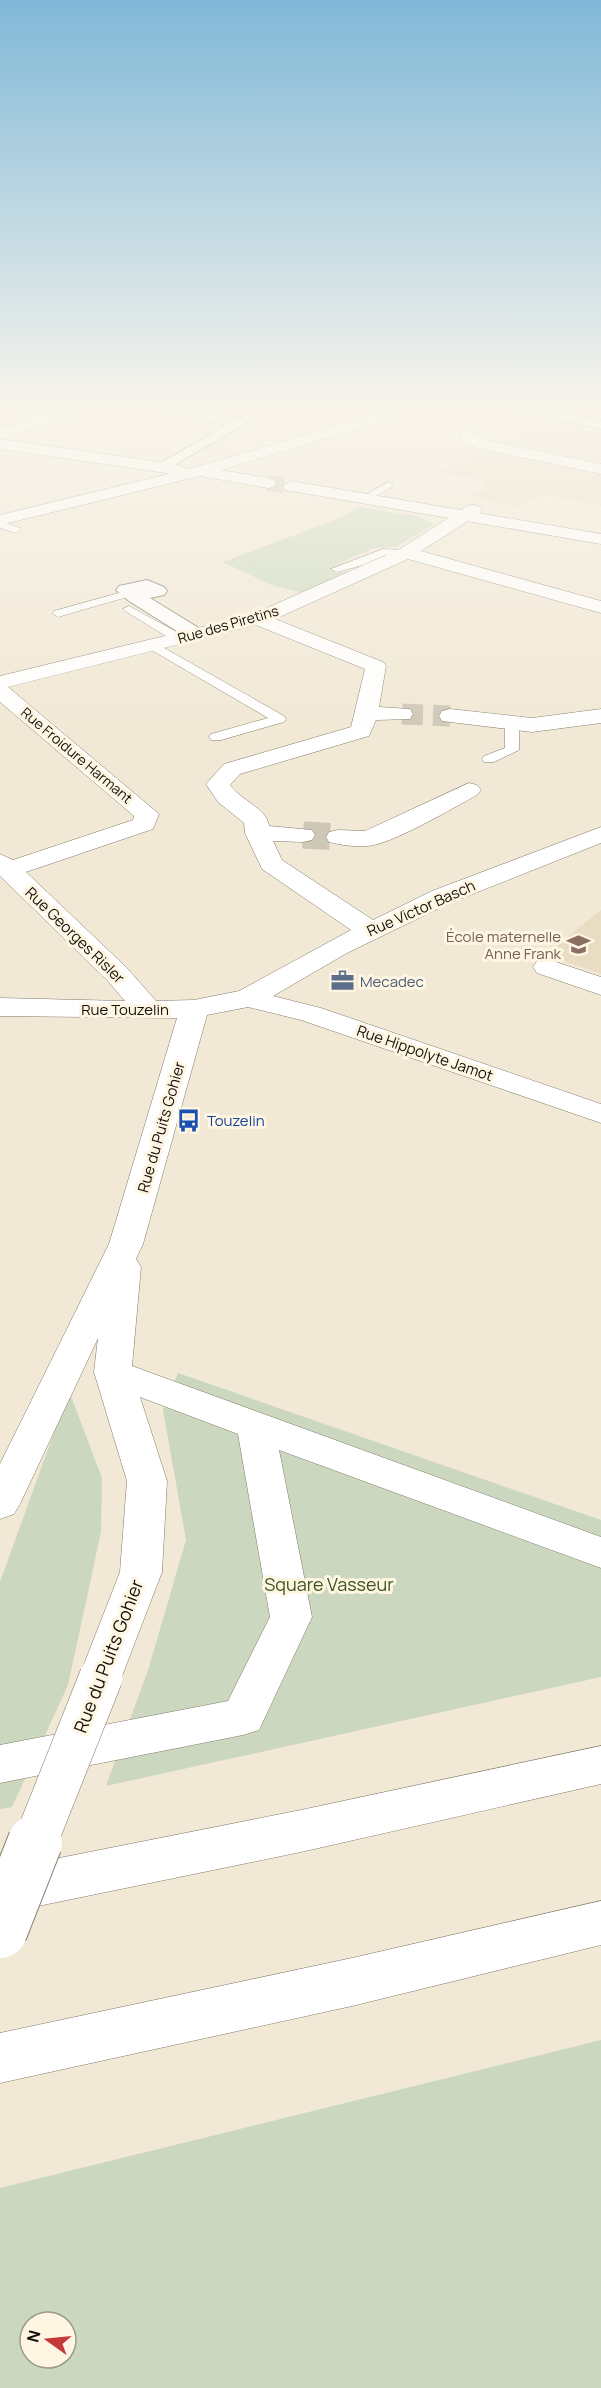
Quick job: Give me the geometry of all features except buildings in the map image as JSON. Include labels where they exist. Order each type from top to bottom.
[{"type":"main road","points":[[0,522],[16,517]]},
{"type":"main road","name":"Rue des Piretins","points":[[0,682],[258,619],[406,553],[462,517]]},
{"type":"main road","points":[[496,517],[601,539]]},
{"type":"main road","points":[[502,517],[601,534]]},
{"type":"main road","points":[[406,553],[601,607]]},
{"type":"main road","points":[[258,619],[376,666],[361,731],[232,769],[218,784],[226,797],[256,820],[257,833],[272,864],[370,930]]},
{"type":"main road","name":"Rue Froidure Harmant","points":[[0,691],[147,814],[144,824],[4,866]]},
{"type":"main road","points":[[367,713],[402,714]]},
{"type":"main road","points":[[450,716],[532,725],[601,716]]},
{"type":"main road","points":[[338,837],[368,839],[410,821],[469,790]]},
{"type":"main road","points":[[257,833],[303,835]]},
{"type":"main road","name":"Rue Victor Basch","points":[[248,998],[370,930],[441,897],[601,834]]},
{"type":"main road","name":"Rue Georges Risler","points":[[4,866],[117,974],[148,1010]]},
{"type":"main road","points":[[547,967],[601,987]]},
{"type":"main road","name":"Rue Touzelin","points":[[0,1007],[194,1009],[248,998]]},
{"type":"main road","name":"Rue Hippolyte Jamot","points":[[248,998],[311,1014],[601,1114]]},
{"type":"main road","name":"Rue du Puits Gohier","points":[[0,1504],[126,1244],[194,1009]]},
{"type":"main road","name":"Rue du Puits Gohier","points":[[0,1931],[141,1572],[147,1481],[113,1372],[126,1244]]},
{"type":"main road","points":[[113,1372],[601,1553]]},
{"type":"main road","points":[[0,1764],[243,1717],[291,1617],[255,1425]]},
{"type":"main road","points":[[0,1892],[301,1831],[601,1765]]},
{"type":"main road","points":[[0,2058],[352,1982],[601,1923]]},
{"type":"street","points":[[132,599],[187,636]]},
{"type":"lane","points":[[0,522],[16,530]]},
{"type":"lane","points":[[337,570],[383,552],[406,553]]},
{"type":"lane","points":[[57,613],[132,599]]},
{"type":"lane","points":[[152,645],[279,719],[216,737]]},
{"type":"lane","points":[[489,759],[512,750],[512,724]]},
{"type":"shaded area","name":"École maternelle Anne Frank","points":[[601,910],[601,974],[544,954],[563,941]]},
{"type":"green space","points":[[419,517],[435,524],[397,546],[371,549],[337,565],[335,573],[348,571],[303,593],[271,585],[223,562],[337,519]]},
{"type":"green space","name":"Square Vasseur","points":[[178,1373],[601,1520],[601,1677],[106,1786],[149,1667],[186,1540],[163,1410]]},
{"type":"green space","points":[[69,1391],[102,1478],[101,1532],[68,1685],[12,1807],[0,1809],[0,1582]]},
{"type":"green space","points":[[601,2040],[601,2388],[0,2388],[0,2188]]},
{"type":"tunnel","points":[[402,714],[450,716]]},
{"type":"tunnel","points":[[303,835],[338,837]]},
{"type":"place","name":"École maternelle Anne Frank","points":[[579,945]]},
{"type":"place","name":"Mecadec","points":[[342,981]]},
{"type":"place","name":"Touzelin","points":[[189,1120]]}]
